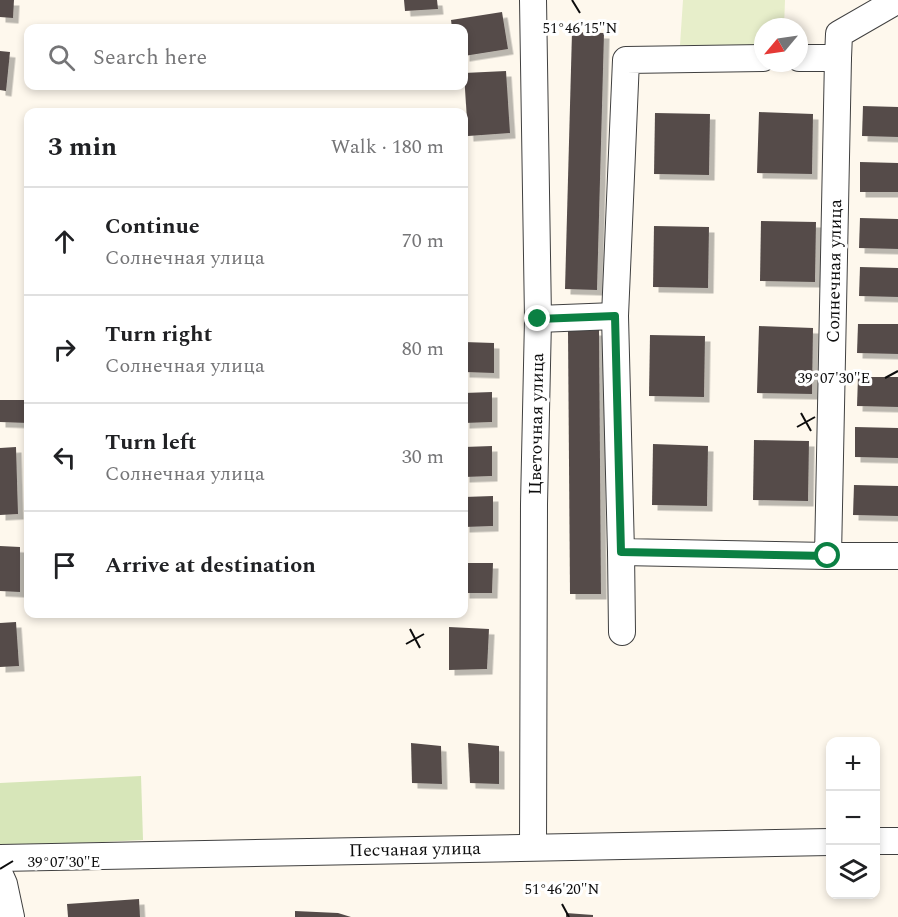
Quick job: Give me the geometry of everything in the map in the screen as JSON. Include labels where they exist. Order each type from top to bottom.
[{"type":"street","name":"Цветочная улица","points":[[533,0],[538,319],[534,504],[533,848]]},
{"type":"street","name":"Солнечная улица","points":[[828,556],[839,33],[898,0]]},
{"type":"street","points":[[622,632],[615,316],[626,60],[754,58]]},
{"type":"street","points":[[808,58],[838,58]]},
{"type":"street","points":[[538,319],[615,316]]},
{"type":"street","points":[[621,552],[898,556]]},
{"type":"street","points":[[880,841],[898,841]]},
{"type":"street","name":"Песчаная улица","points":[[0,858],[826,842]]},
{"type":"street","points":[[0,875],[11,917]]},
{"type":"green space","points":[[683,0],[785,0],[784,18],[754,18],[754,48],[680,45]]},
{"type":"green space","points":[[141,776],[143,840],[0,847],[0,783]]},
{"type":"building","points":[[0,0],[14,0],[13,18],[0,17]]},
{"type":"building","points":[[404,0],[437,0],[438,9],[405,11]]},
{"type":"building","points":[[502,12],[508,49],[468,55],[468,24],[452,24],[451,20]]},
{"type":"building","points":[[572,32],[604,33],[597,290],[565,289]]},
{"type":"building","points":[[0,51],[10,52],[6,91],[0,90]]},
{"type":"building","points":[[506,71],[510,133],[468,136],[465,90],[468,90],[468,73]]},
{"type":"building","points":[[863,106],[898,107],[898,137],[862,136]]},
{"type":"building","points":[[759,112],[813,114],[812,174],[757,173]]},
{"type":"building","points":[[655,113],[710,114],[709,175],[654,174]]},
{"type":"building","points":[[860,162],[898,163],[898,192],[860,192]]},
{"type":"building","points":[[860,218],[898,219],[898,249],[859,248]]},
{"type":"building","points":[[761,221],[816,222],[815,282],[760,281]]},
{"type":"building","points":[[654,226],[709,227],[708,288],[653,287]]},
{"type":"building","points":[[860,267],[898,268],[898,297],[859,296]]},
{"type":"building","points":[[858,324],[898,324],[898,354],[857,353]]},
{"type":"building","points":[[759,326],[813,328],[812,394],[757,393]]},
{"type":"building","points":[[599,330],[601,594],[570,594],[568,331]]},
{"type":"building","points":[[650,335],[705,336],[704,397],[649,396]]},
{"type":"building","points":[[468,342],[494,343],[494,373],[468,372]]},
{"type":"building","points":[[858,377],[898,377],[898,407],[857,406]]},
{"type":"building","points":[[492,392],[492,422],[468,423],[468,393]]},
{"type":"building","points":[[0,400],[24,400],[24,423],[0,422]]},
{"type":"building","points":[[855,427],[898,428],[898,458],[855,457]]},
{"type":"building","points":[[754,440],[809,441],[808,501],[753,500]]},
{"type":"building","points":[[653,444],[708,446],[707,506],[652,505]]},
{"type":"building","points":[[492,446],[492,476],[468,477],[468,447]]},
{"type":"building","points":[[16,447],[18,514],[0,515],[0,448]]},
{"type":"building","points":[[854,485],[898,486],[898,516],[853,515]]},
{"type":"building","points":[[493,496],[493,526],[468,527],[468,497]]},
{"type":"building","points":[[0,546],[20,547],[20,592],[0,591]]},
{"type":"building","points":[[468,563],[493,563],[492,593],[468,593]]},
{"type":"building","points":[[16,622],[19,666],[0,667],[0,623]]},
{"type":"building","points":[[449,627],[489,629],[487,669],[449,670]]},
{"type":"building","points":[[411,743],[441,746],[442,784],[412,783]]},
{"type":"building","points":[[468,743],[499,746],[499,784],[470,783]]},
{"type":"building","points":[[139,899],[140,917],[68,917],[67,904]]},
{"type":"building","points":[[295,911],[338,913],[351,917],[295,917]]},
{"type":"building","points":[[566,913],[593,915],[593,917],[566,917]]},
{"type":"route","points":[[538,319],[615,316],[621,552],[828,556]]}]
